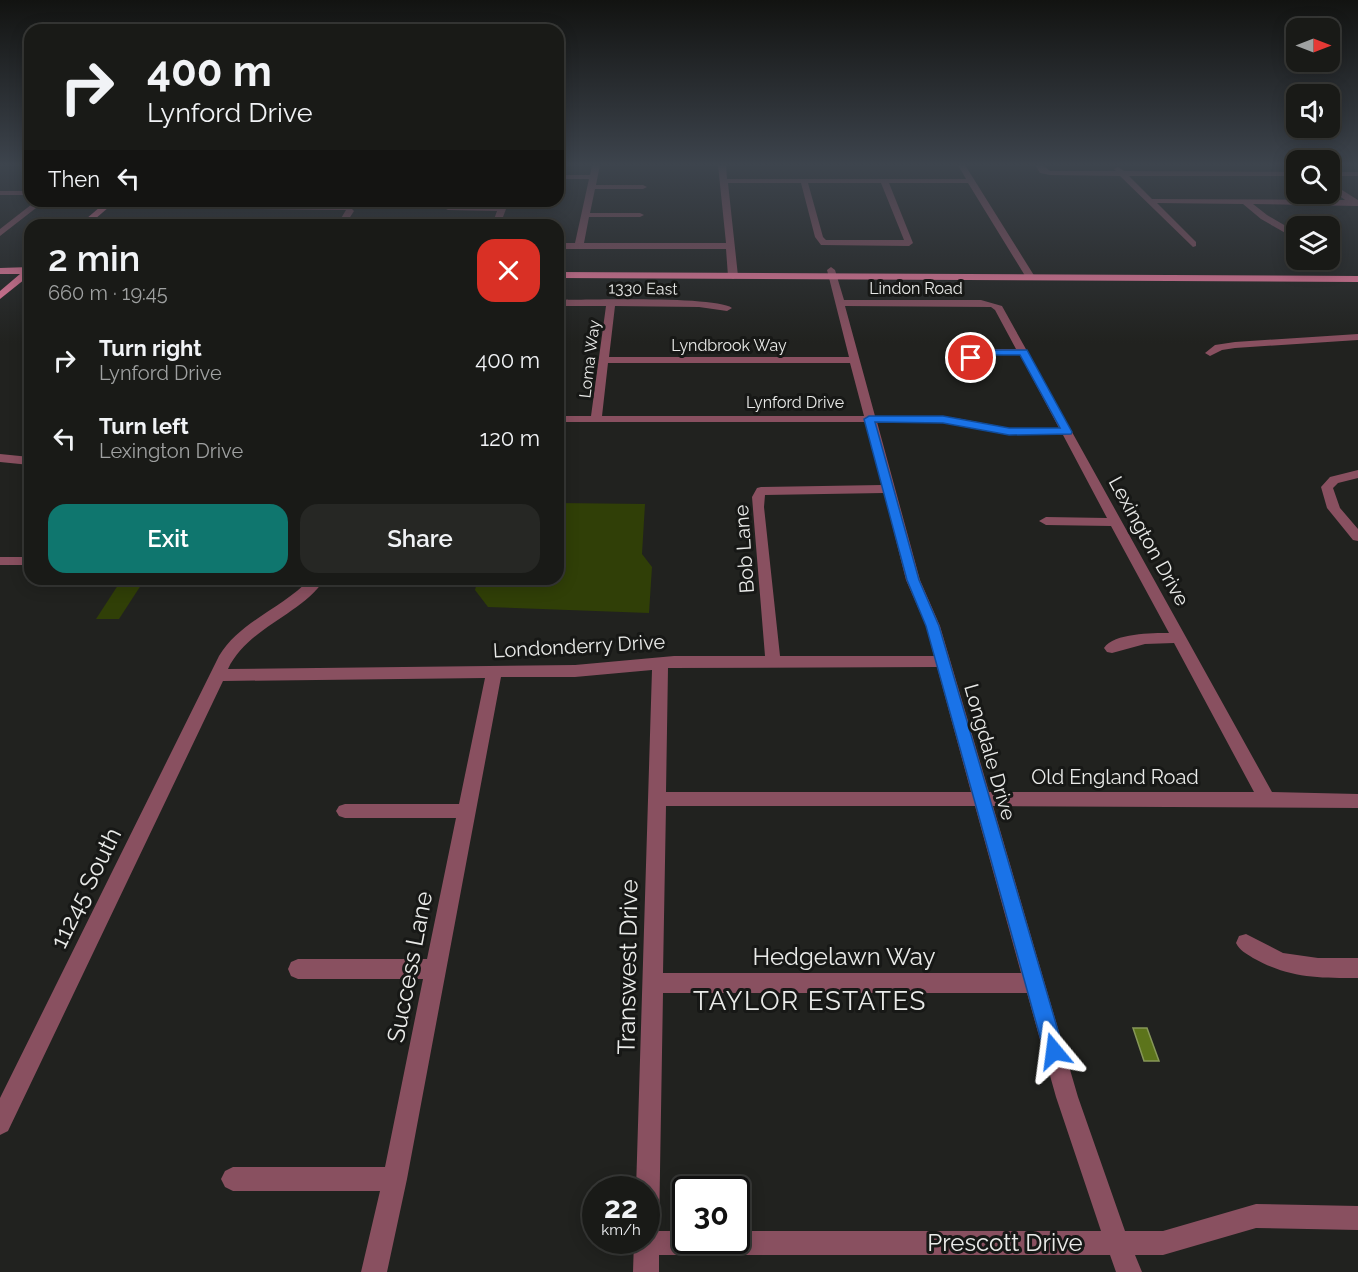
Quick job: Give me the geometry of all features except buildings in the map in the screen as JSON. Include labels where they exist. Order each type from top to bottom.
[{"type":"main road","points":[[564,269],[732,273]]},
{"type":"main road","points":[[0,271],[24,271]]},
{"type":"main road","points":[[1028,274],[1358,272]]},
{"type":"main road","points":[[564,275],[1028,274],[1358,279]]},
{"type":"main road","points":[[0,296],[24,276]]},
{"type":"street","points":[[579,246],[583,224]]},
{"type":"street","points":[[728,224],[732,273]]},
{"type":"street","points":[[816,224],[819,237],[824,243],[909,243],[901,224]]},
{"type":"street","points":[[998,224],[1028,274]]},
{"type":"street","points":[[1174,224],[1193,243]]},
{"type":"street","points":[[564,246],[730,246]]},
{"type":"street","name":"Longdale Drive","points":[[832,273],[838,303],[917,593],[928,614],[943,661],[1082,1145],[1129,1272]]},
{"type":"street","name":"1330 East","points":[[564,303],[699,304],[727,308]]},
{"type":"street","name":"Loma Way","points":[[596,419],[611,303]]},
{"type":"street","name":"Lindon Road","points":[[838,303],[994,305]]},
{"type":"street","name":"Lexington Drive","points":[[994,305],[1004,316],[1267,799]]},
{"type":"street","points":[[1210,353],[1219,347],[1235,345],[1358,337]]},
{"type":"street","points":[[971,358],[994,352],[1023,352]]},
{"type":"street","name":"Lyndbrook Way","points":[[604,360],[854,360]]},
{"type":"street","name":"Lynford Drive","points":[[564,419],[943,419],[1009,431],[1067,432]]},
{"type":"street","points":[[0,458],[24,461]]},
{"type":"street","points":[[1358,474],[1334,480],[1327,487],[1327,494],[1334,509],[1358,537]]},
{"type":"street","name":"Bob Lane","points":[[773,661],[758,507],[760,491],[889,489]]},
{"type":"street","points":[[1046,521],[1116,522]]},
{"type":"street","points":[[0,561],[24,561]]},
{"type":"street","name":"11245 South","points":[[0,1123],[218,675],[235,645],[247,633],[301,597],[312,585]]},
{"type":"street","points":[[1112,648],[1123,642],[1141,639],[1179,638]]},
{"type":"street","name":"Londonderry Drive","points":[[218,675],[597,670],[660,663],[943,661]]},
{"type":"street","name":"Transwest Drive","points":[[649,1176],[660,663]]},
{"type":"street","name":"Success Lane","points":[[374,1272],[494,672]]},
{"type":"street","name":"Old England Road","points":[[657,799],[1358,801]]},
{"type":"street","points":[[345,812],[467,811]]},
{"type":"street","points":[[1246,943],[1280,962],[1318,968],[1358,968]]},
{"type":"street","points":[[298,969],[435,969]]},
{"type":"street","name":"Hedgelawn Way","points":[[653,983],[1035,983]]},
{"type":"street","points":[[233,1179],[394,1179]]},
{"type":"street","name":"Prescott Drive","points":[[660,1243],[1118,1245],[1163,1243],[1256,1216],[1358,1218]]},
{"type":"street","name":"Transwest Drive","points":[[646,1272],[647,1254]]},
{"type":"shaded area","points":[[564,503],[645,504],[642,554],[652,567],[649,613],[488,607],[475,590],[476,585],[564,585]]},
{"type":"shaded area","points":[[118,585],[141,585],[119,619],[96,619]]},
{"type":"shaded area","points":[[1133,1028],[1147,1028],[1159,1061],[1144,1061]]},
{"type":"district","name":"TAYLOR ESTATES","points":[[810,1001]]},
{"type":"route","points":[[971,358],[994,352],[1023,352],[1067,432],[1009,431],[943,419],[869,419],[917,593],[933,626],[1054,1051]]}]
